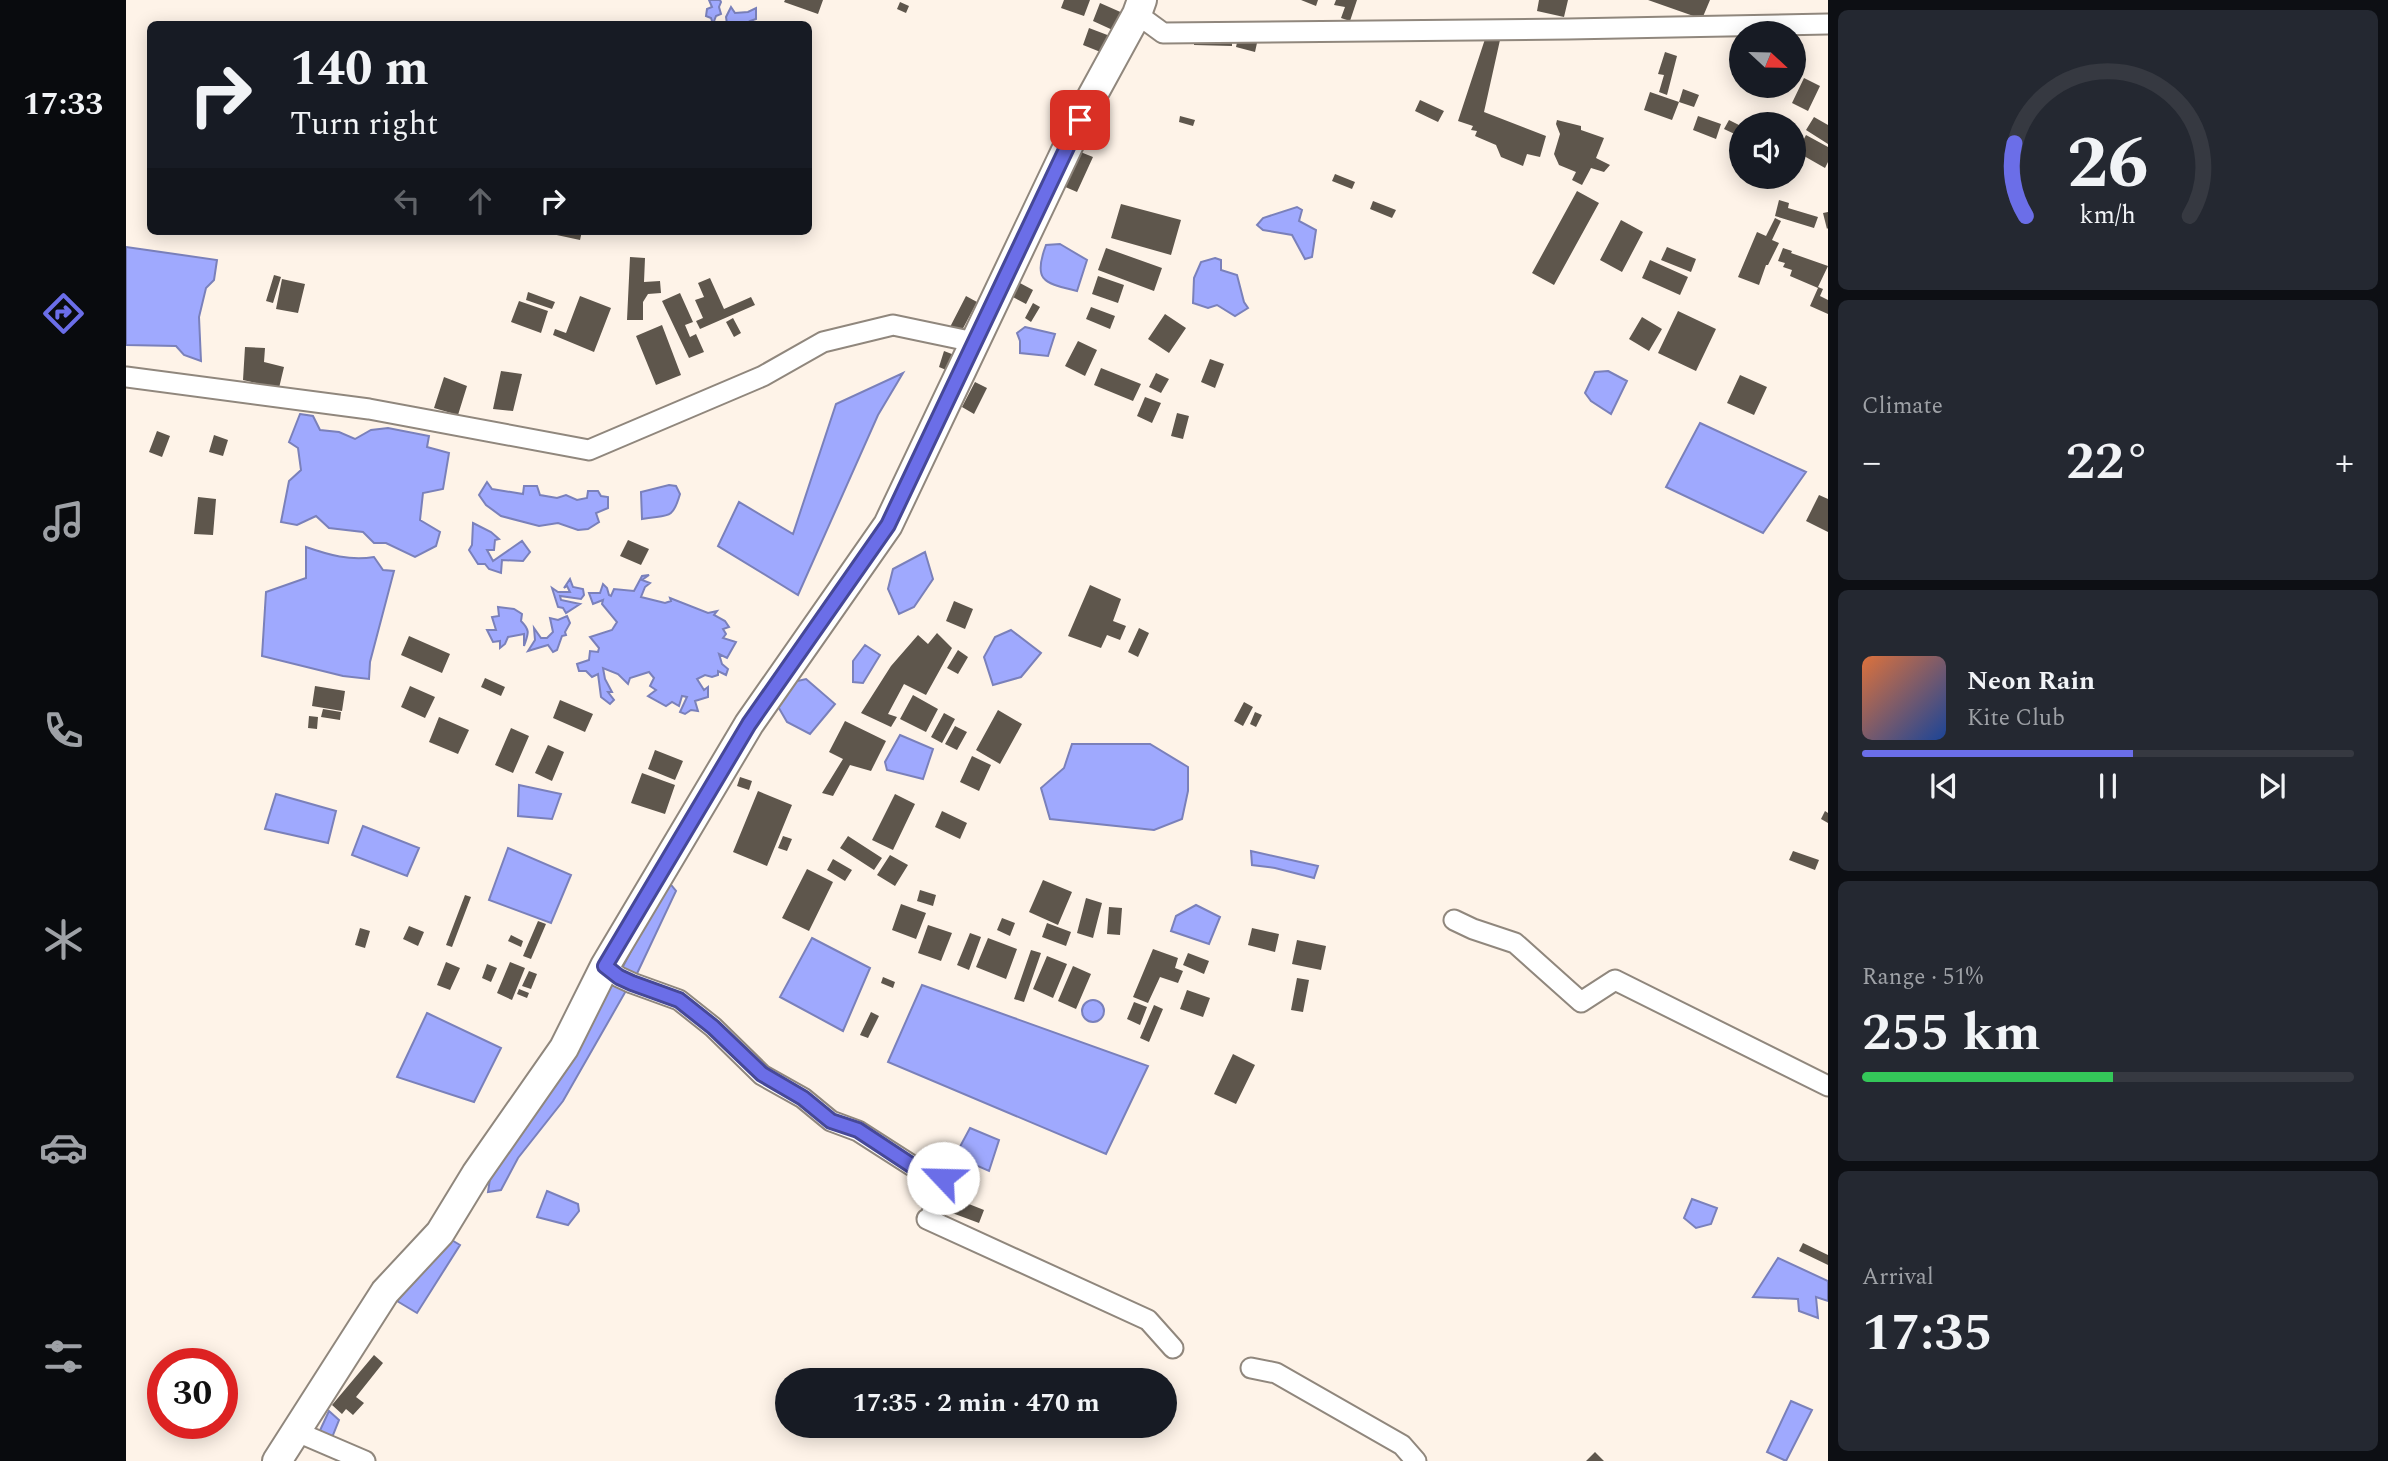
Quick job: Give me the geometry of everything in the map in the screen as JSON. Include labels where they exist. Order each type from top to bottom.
[{"type":"main road","points":[[277,1461],[385,1292],[439,1233],[476,1174],[564,1048],[605,966],[749,724],[888,525],[1090,100],[1139,7]]},
{"type":"street","points":[[1139,7],[1163,33],[1828,24]]},
{"type":"street","points":[[126,377],[369,409],[589,450],[763,376],[823,342],[894,325],[974,342]]},
{"type":"street","points":[[1454,920],[1515,943],[1581,1002],[1615,979],[1828,1086]]},
{"type":"street","points":[[605,966],[632,983],[679,1000],[713,1027],[762,1074],[803,1098],[831,1121],[858,1130],[911,1165],[943,1178],[928,1219],[1148,1320],[1173,1348]]},
{"type":"street","points":[[1251,1367],[1276,1373],[1402,1446],[1416,1461]]},
{"type":"street","points":[[295,1430],[365,1461]]},
{"type":"water","points":[[709,0],[720,0],[721,14],[716,16],[714,21],[706,16],[707,9],[712,7]]},
{"type":"water","points":[[731,7],[735,13],[756,8],[756,19],[750,21],[727,21]]},
{"type":"water","points":[[1297,207],[1302,210],[1299,221],[1316,230],[1312,257],[1305,259],[1292,235],[1263,230],[1257,225],[1263,218]]},
{"type":"water","points":[[1060,244],[1087,260],[1077,291],[1049,283],[1041,274],[1040,267],[1046,245]]},
{"type":"water","points":[[126,247],[217,260],[214,280],[206,288],[199,317],[201,361],[184,355],[176,346],[126,345]]},
{"type":"water","points":[[1215,258],[1221,260],[1221,270],[1237,275],[1248,308],[1235,316],[1217,305],[1208,308],[1193,303],[1194,278],[1201,262]]},
{"type":"water","points":[[1025,327],[1055,334],[1048,356],[1020,353],[1017,333]]},
{"type":"water","points":[[1608,371],[1627,381],[1611,414],[1591,401],[1585,393],[1595,372]]},
{"type":"water","points":[[903,373],[878,415],[798,595],[718,546],[739,502],[793,534],[836,404]]},
{"type":"water","points":[[300,414],[313,416],[320,430],[339,432],[355,439],[371,430],[388,428],[429,436],[427,447],[449,453],[443,489],[423,493],[420,520],[440,532],[436,546],[415,557],[386,543],[374,543],[363,532],[329,528],[316,516],[297,525],[281,522],[289,481],[301,470],[298,448],[289,442]]},
{"type":"water","points":[[1700,423],[1806,472],[1763,533],[1666,487]]},
{"type":"water","points":[[487,482],[492,489],[523,494],[524,486],[537,486],[540,495],[557,498],[566,495],[577,500],[587,498],[588,491],[598,491],[601,496],[608,497],[608,508],[596,513],[599,522],[588,529],[578,530],[558,523],[539,526],[501,516],[486,505],[479,495]]},
{"type":"water","points":[[669,485],[676,486],[680,494],[671,513],[642,519],[641,492]]},
{"type":"water","points":[[473,523],[499,539],[495,540],[494,550],[487,550],[493,561],[522,541],[530,552],[523,561],[502,560],[501,573],[489,569],[485,564],[478,564],[469,550],[472,545]]},
{"type":"water","points":[[306,547],[340,556],[374,557],[383,570],[394,571],[370,662],[369,679],[343,676],[262,656],[266,592],[306,578]]},
{"type":"water","points":[[925,552],[933,579],[914,607],[899,614],[888,589],[893,569]]},
{"type":"water","points":[[649,575],[642,580],[650,583],[641,597],[665,603],[671,601],[670,598],[708,613],[717,611],[714,615],[725,621],[729,627],[723,629],[726,634],[723,638],[736,642],[727,658],[719,654],[722,664],[728,669],[726,675],[718,671],[718,675],[705,675],[697,679],[704,690],[708,687],[708,697],[695,701],[698,711],[691,710],[685,714],[680,712],[687,697],[682,696],[679,706],[672,702],[666,706],[648,696],[656,690],[650,686],[654,678],[649,672],[630,678],[628,684],[618,674],[603,668],[612,692],[608,692],[614,700],[610,704],[601,697],[598,674],[592,677],[586,671],[579,671],[577,664],[589,660],[590,651],[598,652],[599,648],[590,637],[612,630],[617,622],[602,604],[603,600],[593,604],[589,593],[600,593],[603,584],[611,596],[614,589],[634,591],[642,576]]},
{"type":"water","points":[[570,579],[573,587],[583,589],[584,595],[581,599],[560,596],[561,600],[580,604],[566,613],[563,608],[558,607],[552,588],[558,592],[570,592],[567,586],[564,588]]},
{"type":"water","points":[[498,607],[514,609],[522,614],[521,621],[528,633],[524,646],[524,634],[508,637],[500,648],[500,641],[493,642],[487,630],[496,630],[492,617],[499,616]]},
{"type":"water","points":[[567,616],[570,623],[557,650],[553,652],[548,645],[528,651],[535,640],[534,628],[541,638],[547,638],[553,632],[550,618],[558,620]]},
{"type":"water","points":[[1011,630],[1041,653],[1021,677],[993,685],[984,657],[995,637]]},
{"type":"water","points":[[865,645],[880,655],[863,683],[853,682],[853,661]]},
{"type":"water","points":[[806,679],[835,704],[810,734],[787,722],[776,703],[789,683]]},
{"type":"water","points":[[900,735],[933,749],[923,779],[887,770],[885,762]]},
{"type":"water","points":[[1072,744],[1150,744],[1188,767],[1188,791],[1182,819],[1154,830],[1050,819],[1041,788],[1064,768]]},
{"type":"water","points":[[519,785],[561,794],[552,819],[518,816]]},
{"type":"water","points":[[276,794],[336,811],[328,843],[265,829]]},
{"type":"water","points":[[363,826],[419,848],[407,876],[352,855]]},
{"type":"water","points":[[508,848],[571,875],[551,923],[489,900]]},
{"type":"water","points":[[1251,851],[1318,866],[1314,878],[1252,865]]},
{"type":"water","points":[[668,881],[676,891],[633,982],[619,974]]},
{"type":"water","points":[[1196,905],[1220,917],[1209,944],[1171,931],[1176,916]]},
{"type":"water","points":[[812,938],[870,968],[843,1031],[780,997]]},
{"type":"water","points":[[612,985],[627,989],[563,1101],[518,1158],[501,1190],[488,1192],[491,1172]]},
{"type":"water","points":[[922,985],[1148,1066],[1106,1154],[888,1062]]},
{"type":"water","points":[[1093,1000],[1101,1003],[1104,1011],[1101,1019],[1093,1022],[1085,1019],[1082,1011],[1085,1003]]},
{"type":"water","points":[[427,1013],[501,1048],[474,1102],[397,1077]]},
{"type":"water","points":[[970,1128],[999,1140],[989,1171],[955,1156]]},
{"type":"water","points":[[547,1191],[578,1204],[579,1211],[568,1225],[537,1217]]},
{"type":"water","points":[[1692,1199],[1717,1208],[1711,1224],[1696,1228],[1684,1218]]},
{"type":"water","points":[[440,1233],[460,1245],[417,1313],[397,1301]]},
{"type":"water","points":[[1778,1258],[1828,1281],[1828,1301],[1816,1297],[1818,1318],[1799,1311],[1798,1299],[1753,1297]]},
{"type":"water","points":[[1791,1401],[1812,1410],[1786,1461],[1767,1452]]},
{"type":"water","points":[[329,1411],[339,1420],[329,1445],[316,1439]]},
{"type":"building","points":[[823,0],[818,14],[784,2]]},
{"type":"building","points":[[1064,0],[1090,0],[1084,16],[1061,8]]},
{"type":"building","points":[[1301,0],[1318,0],[1316,6]]},
{"type":"building","points":[[1336,0],[1357,0],[1350,21],[1341,18],[1345,7],[1334,5]]},
{"type":"building","points":[[1539,0],[1568,0],[1564,17],[1537,11]]},
{"type":"building","points":[[1648,0],[1710,0],[1702,19]]},
{"type":"building","points":[[900,2],[909,6],[906,13],[897,9]]},
{"type":"building","points":[[1100,3],[1125,14],[1117,32],[1093,21]]},
{"type":"building","points":[[1089,28],[1110,36],[1103,53],[1083,45]]},
{"type":"building","points":[[1486,36],[1500,40],[1484,112],[1546,136],[1540,157],[1527,154],[1523,166],[1501,157],[1496,145],[1475,136],[1477,131],[1471,130],[1473,126],[1458,121]]},
{"type":"building","points":[[1238,38],[1257,43],[1255,52],[1236,47]]},
{"type":"building","points":[[1194,39],[1232,40],[1232,46],[1194,45]]},
{"type":"building","points":[[1665,52],[1677,56],[1667,95],[1659,92],[1664,75],[1658,74]]},
{"type":"building","points":[[1806,79],[1820,86],[1808,111],[1792,103],[1794,98],[1806,98]]},
{"type":"building","points":[[1683,89],[1699,95],[1694,107],[1679,102]]},
{"type":"building","points":[[1650,92],[1679,102],[1672,120],[1644,110]]},
{"type":"building","points":[[1420,100],[1444,111],[1438,122],[1415,111]]},
{"type":"building","points":[[1180,116],[1195,120],[1193,126],[1179,122]]},
{"type":"building","points":[[1698,116],[1721,124],[1716,139],[1693,130]]},
{"type":"building","points":[[1814,117],[1828,125],[1828,144],[1806,130]]},
{"type":"building","points":[[1557,120],[1581,126],[1581,130],[1604,138],[1596,158],[1610,165],[1604,172],[1591,168],[1582,185],[1572,180],[1576,172],[1559,165],[1554,154],[1560,134]]},
{"type":"building","points":[[1806,135],[1828,147],[1828,162],[1825,168],[1806,157]]},
{"type":"building","points":[[1078,151],[1093,157],[1077,192],[1063,186]]},
{"type":"building","points":[[1335,174],[1355,182],[1352,189],[1332,181]]},
{"type":"building","points":[[1577,191],[1599,203],[1554,285],[1532,273]]},
{"type":"building","points":[[1779,200],[1789,203],[1788,208],[1818,217],[1814,228],[1775,216]]},
{"type":"building","points":[[1373,201],[1396,210],[1392,218],[1370,209]]},
{"type":"building","points":[[1121,204],[1181,220],[1171,255],[1111,238]]},
{"type":"building","points":[[1828,212],[1828,228],[1827,229],[1823,213]]},
{"type":"building","points":[[1775,218],[1781,221],[1772,240],[1779,243],[1766,265],[1759,285],[1738,277],[1757,232],[1766,236]]},
{"type":"building","points":[[1621,220],[1643,232],[1622,272],[1600,260]]},
{"type":"building","points":[[557,235],[581,235],[580,240]]},
{"type":"building","points":[[1667,247],[1696,259],[1691,272],[1661,260]]},
{"type":"building","points":[[1106,248],[1162,268],[1154,291],[1098,270]]},
{"type":"building","points":[[1783,248],[1828,266],[1818,287],[1823,289],[1820,296],[1828,300],[1828,314],[1810,306],[1818,288],[1790,276],[1792,270],[1783,267],[1785,263],[1778,261]]},
{"type":"building","points":[[630,257],[645,258],[644,282],[660,281],[661,293],[648,294],[643,302],[643,320],[627,320]]},
{"type":"building","points":[[1650,260],[1688,277],[1680,295],[1642,278]]},
{"type":"building","points":[[274,275],[281,277],[273,303],[266,301]]},
{"type":"building","points":[[1098,276],[1124,285],[1118,303],[1092,294]]},
{"type":"building","points":[[710,278],[724,309],[751,297],[755,305],[700,329],[696,321],[703,318],[695,300],[704,297],[698,283]]},
{"type":"building","points":[[282,279],[305,284],[298,313],[276,309]]},
{"type":"building","points":[[1018,282],[1033,290],[1026,304],[1011,296]]},
{"type":"building","points":[[528,292],[555,302],[552,309],[526,300]]},
{"type":"building","points":[[680,293],[693,322],[685,325],[690,337],[696,334],[704,352],[689,358],[662,301]]},
{"type":"building","points":[[580,296],[611,308],[594,352],[553,335],[555,329],[566,333]]},
{"type":"building","points":[[966,296],[977,302],[960,334],[949,329]]},
{"type":"building","points":[[519,301],[548,311],[541,333],[511,322]]},
{"type":"building","points":[[1033,303],[1040,307],[1031,322],[1025,318]]},
{"type":"building","points":[[1091,307],[1115,316],[1110,329],[1086,319]]},
{"type":"building","points":[[1678,311],[1716,329],[1696,371],[1658,353]]},
{"type":"building","points":[[1165,314],[1186,328],[1169,353],[1148,339]]},
{"type":"building","points":[[1642,317],[1662,329],[1649,351],[1629,339]]},
{"type":"building","points":[[733,318],[741,333],[734,337],[726,322]]},
{"type":"building","points":[[662,325],[681,375],[656,385],[636,336]]},
{"type":"building","points":[[1078,341],[1097,350],[1085,376],[1065,366]]},
{"type":"building","points":[[245,347],[265,348],[264,362],[284,367],[279,388],[243,380]]},
{"type":"building","points":[[944,351],[957,356],[951,372],[939,367]]},
{"type":"building","points":[[1210,359],[1224,364],[1215,388],[1201,382]]},
{"type":"building","points":[[1101,368],[1141,384],[1133,401],[1094,385]]},
{"type":"building","points":[[501,371],[522,374],[513,411],[493,409]]},
{"type":"building","points":[[1156,373],[1169,379],[1161,393],[1149,387]]},
{"type":"building","points":[[1740,375],[1767,387],[1754,415],[1727,403]]},
{"type":"building","points":[[444,377],[467,386],[458,415],[434,408]]},
{"type":"building","points":[[975,382],[987,388],[974,414],[962,407]]},
{"type":"building","points":[[1145,397],[1161,403],[1152,423],[1137,416]]},
{"type":"building","points":[[1177,413],[1189,416],[1183,439],[1171,436]]},
{"type":"building","points":[[157,431],[170,436],[162,457],[149,452]]},
{"type":"building","points":[[214,435],[228,440],[223,456],[209,452]]},
{"type":"building","points":[[1819,495],[1828,499],[1828,532],[1806,521]]},
{"type":"building","points":[[198,497],[216,499],[213,535],[194,534]]},
{"type":"building","points":[[628,540],[649,549],[641,565],[620,556]]},
{"type":"building","points":[[1090,585],[1121,599],[1113,621],[1126,626],[1120,640],[1107,635],[1101,648],[1068,636]]},
{"type":"building","points":[[954,601],[973,609],[965,629],[946,621]]},
{"type":"building","points":[[1139,628],[1149,633],[1138,657],[1128,652]]},
{"type":"building","points":[[937,633],[952,648],[926,695],[904,684],[888,714],[897,717],[891,727],[861,713],[891,666],[918,635],[928,644]]},
{"type":"building","points":[[409,636],[450,654],[442,673],[401,655]]},
{"type":"building","points":[[958,650],[968,657],[958,674],[947,668]]},
{"type":"building","points":[[485,678],[505,687],[501,696],[481,687]]},
{"type":"building","points":[[315,686],[345,691],[342,711],[312,706]]},
{"type":"building","points":[[410,686],[435,697],[425,718],[401,707]]},
{"type":"building","points":[[913,695],[938,709],[926,732],[900,719]]},
{"type":"building","points":[[560,700],[593,714],[585,732],[553,718]]},
{"type":"building","points":[[1244,702],[1253,707],[1243,726],[1234,721]]},
{"type":"building","points":[[323,709],[341,712],[340,720],[321,717]]},
{"type":"building","points":[[998,710],[1022,724],[1000,764],[976,750]]},
{"type":"building","points":[[1255,712],[1262,715],[1256,727],[1250,724]]},
{"type":"building","points":[[944,713],[955,719],[942,743],[931,737]]},
{"type":"building","points":[[309,716],[318,717],[317,729],[308,728]]},
{"type":"building","points":[[439,717],[469,730],[458,754],[429,742]]},
{"type":"building","points":[[845,721],[886,741],[871,771],[850,765],[833,796],[822,793],[843,759],[829,752]]},
{"type":"building","points":[[955,726],[967,732],[957,750],[945,744]]},
{"type":"building","points":[[511,728],[529,736],[513,773],[495,765]]},
{"type":"building","points":[[548,745],[564,752],[552,781],[535,773]]},
{"type":"building","points":[[655,750],[683,761],[675,780],[648,769]]},
{"type":"building","points":[[972,756],[991,765],[979,791],[960,782]]},
{"type":"building","points":[[642,773],[675,785],[665,814],[631,803]]},
{"type":"building","points":[[740,777],[752,781],[749,790],[737,786]]},
{"type":"building","points":[[758,791],[792,805],[767,866],[733,852]]},
{"type":"building","points":[[895,794],[915,804],[893,850],[872,840]]},
{"type":"building","points":[[942,811],[967,823],[960,839],[935,827]]},
{"type":"building","points":[[1825,811],[1828,813],[1828,823],[1821,819]]},
{"type":"building","points":[[783,836],[792,839],[787,851],[778,848]]},
{"type":"building","points":[[848,836],[882,858],[874,870],[840,848]]},
{"type":"building","points":[[1793,851],[1819,860],[1815,870],[1789,860]]},
{"type":"building","points":[[890,855],[908,865],[895,886],[877,875]]},
{"type":"building","points":[[833,859],[852,870],[845,881],[827,870]]},
{"type":"building","points":[[807,869],[833,882],[809,931],[782,918]]},
{"type":"building","points":[[1043,880],[1072,892],[1058,925],[1029,912]]},
{"type":"building","points":[[920,890],[936,895],[933,906],[917,901]]},
{"type":"building","points":[[465,895],[471,897],[452,947],[446,945]]},
{"type":"building","points":[[1086,898],[1102,903],[1093,938],[1077,933]]},
{"type":"building","points":[[901,904],[926,913],[916,939],[892,930]]},
{"type":"building","points":[[1109,907],[1122,908],[1120,935],[1107,934]]},
{"type":"building","points":[[1002,918],[1015,923],[1010,936],[997,930]]},
{"type":"building","points":[[538,921],[546,924],[531,959],[523,956]]},
{"type":"building","points":[[1047,923],[1071,932],[1066,946],[1042,937]]},
{"type":"building","points":[[928,925],[952,933],[941,961],[918,953]]},
{"type":"building","points":[[409,926],[424,932],[418,946],[403,939]]},
{"type":"building","points":[[360,928],[370,931],[365,948],[355,945]]},
{"type":"building","points":[[1252,928],[1279,934],[1275,952],[1248,945]]},
{"type":"building","points":[[970,933],[981,937],[969,970],[957,965]]},
{"type":"building","points":[[511,935],[523,941],[521,947],[508,941]]},
{"type":"building","points":[[988,938],[1017,949],[1006,979],[976,967]]},
{"type":"building","points":[[1297,940],[1326,946],[1321,970],[1292,964]]},
{"type":"building","points":[[1153,949],[1178,958],[1175,968],[1183,971],[1178,983],[1160,977],[1148,1003],[1133,997]]},
{"type":"building","points":[[1031,950],[1041,953],[1024,1002],[1014,999]]},
{"type":"building","points":[[1188,953],[1209,961],[1204,974],[1183,965]]},
{"type":"building","points":[[1047,956],[1067,964],[1053,998],[1033,989]]},
{"type":"building","points":[[446,962],[460,968],[450,990],[437,985]]},
{"type":"building","points":[[510,962],[525,968],[512,1000],[497,993]]},
{"type":"building","points":[[487,964],[497,968],[491,982],[482,978]]},
{"type":"building","points":[[1073,966],[1091,974],[1076,1009],[1058,1001]]},
{"type":"building","points":[[529,971],[537,974],[531,989],[522,986]]},
{"type":"building","points":[[883,977],[895,982],[893,988],[881,983]]},
{"type":"building","points":[[1297,978],[1309,980],[1303,1012],[1291,1010]]},
{"type":"building","points":[[519,989],[529,993],[527,998],[517,994]]},
{"type":"building","points":[[1187,990],[1210,998],[1203,1017],[1180,1009]]},
{"type":"building","points":[[1134,1002],[1147,1007],[1140,1025],[1127,1019]]},
{"type":"building","points":[[1154,1005],[1163,1009],[1149,1042],[1140,1038]]},
{"type":"building","points":[[871,1012],[879,1016],[868,1038],[860,1035]]},
{"type":"building","points":[[1233,1054],[1255,1065],[1236,1104],[1214,1094]]},
{"type":"building","points":[[941,1193],[984,1210],[979,1223],[936,1207]]},
{"type":"building","points":[[1803,1243],[1828,1255],[1828,1265],[1799,1251]]},
{"type":"building","points":[[374,1355],[383,1363],[356,1397],[364,1403],[353,1415],[346,1409],[342,1414],[332,1405]]},
{"type":"building","points":[[1595,1452],[1604,1461],[1586,1461]]},
{"type":"route","points":[[943,1178],[911,1165],[858,1130],[831,1121],[803,1098],[762,1074],[713,1027],[679,1000],[632,983],[605,966],[749,724],[888,525],[1080,120]]}]
